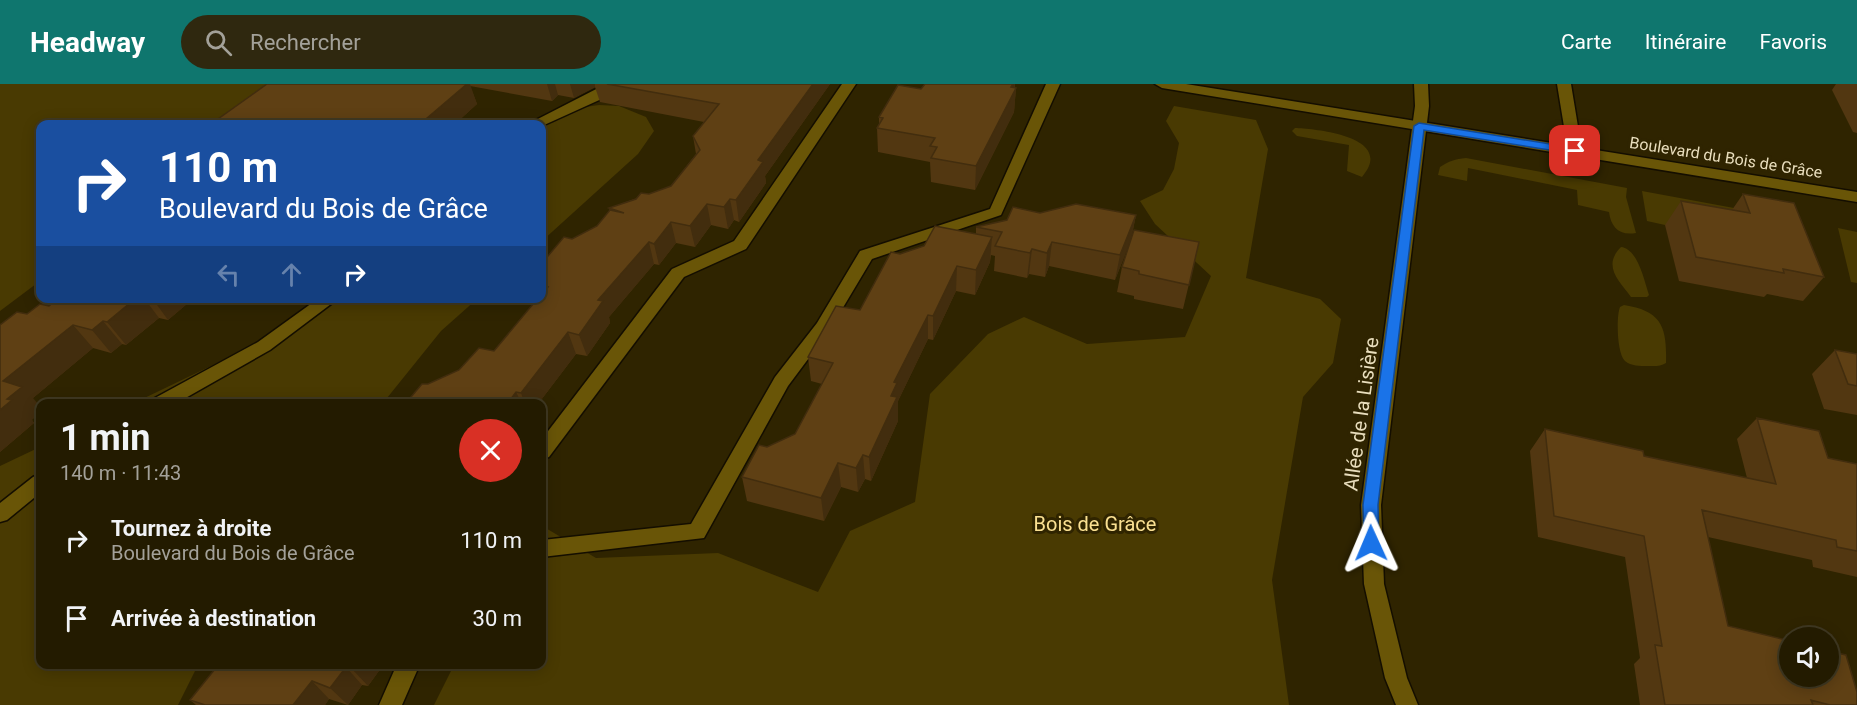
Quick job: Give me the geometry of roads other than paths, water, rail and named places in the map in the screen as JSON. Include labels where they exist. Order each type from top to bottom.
[{"type":"street","points":[[544,120],[601,94],[615,84]]},
{"type":"street","points":[[546,447],[678,273],[740,244],[849,84]]},
{"type":"street","points":[[546,549],[697,531],[781,381],[823,327],[866,255],[996,212],[1004,206],[1023,147],[1053,84]]},
{"type":"street","name":"Boulevard du Bois de Grâce","points":[[1162,84],[1857,197]]},
{"type":"street","name":"Allée de la Lisière","points":[[1407,705],[1396,678],[1374,584],[1371,505],[1422,106],[1421,84]]},
{"type":"street","points":[[1564,84],[1575,151]]},
{"type":"street","points":[[168,399],[264,346],[324,303]]},
{"type":"street","points":[[0,514],[36,485]]},
{"type":"street","points":[[390,705],[407,669]]},
{"type":"park label","name":"Bois de Grâce","points":[[1095,524]]}]
